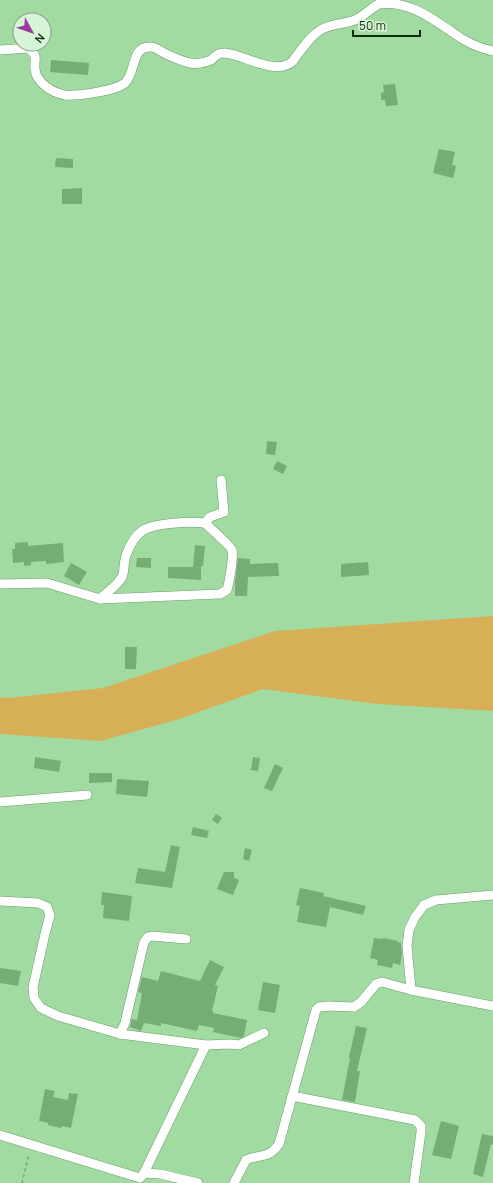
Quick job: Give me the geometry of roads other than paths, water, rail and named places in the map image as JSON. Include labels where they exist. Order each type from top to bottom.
[{"type":"street","points":[[0,50],[28,48],[34,53],[36,59],[35,68],[37,76],[45,86],[52,91],[64,95],[81,95],[111,89],[126,82],[133,69],[137,54],[143,48],[157,48],[163,53],[191,63],[202,63],[211,60],[217,54],[224,53],[277,67],[289,64],[320,30],[327,26],[350,22],[359,18],[380,4],[395,1],[409,3],[421,8],[453,33],[480,48],[493,51]]},
{"type":"street","points":[[205,523],[210,517],[224,512],[221,480]]},
{"type":"street","points":[[0,584],[47,583],[100,599],[220,594],[226,590],[229,580],[232,551],[229,545],[205,523],[194,521],[155,526],[142,531],[131,544],[126,555],[122,576],[118,583],[100,599]]},
{"type":"street","points":[[0,802],[87,795]]},
{"type":"street","points":[[410,990],[407,946],[409,930],[411,923],[424,905],[436,900],[493,895]]},
{"type":"street","points":[[0,901],[43,904],[49,911],[50,914],[33,987],[34,998],[41,1008],[58,1016],[120,1034],[206,1045],[239,1045],[264,1033]]},
{"type":"street","points":[[120,1034],[125,1023],[134,979],[144,942],[148,937],[152,936],[186,939]]},
{"type":"street","points":[[234,1183],[246,1160],[266,1155],[279,1144],[316,1010],[319,1007],[354,1007],[376,984],[382,982],[410,990],[493,1006]]},
{"type":"street","points":[[141,1178],[206,1045]]},
{"type":"street","points":[[292,1096],[415,1120],[420,1126],[421,1132],[414,1183]]},
{"type":"street","points":[[0,1135],[141,1178],[160,1174],[198,1183]]}]
